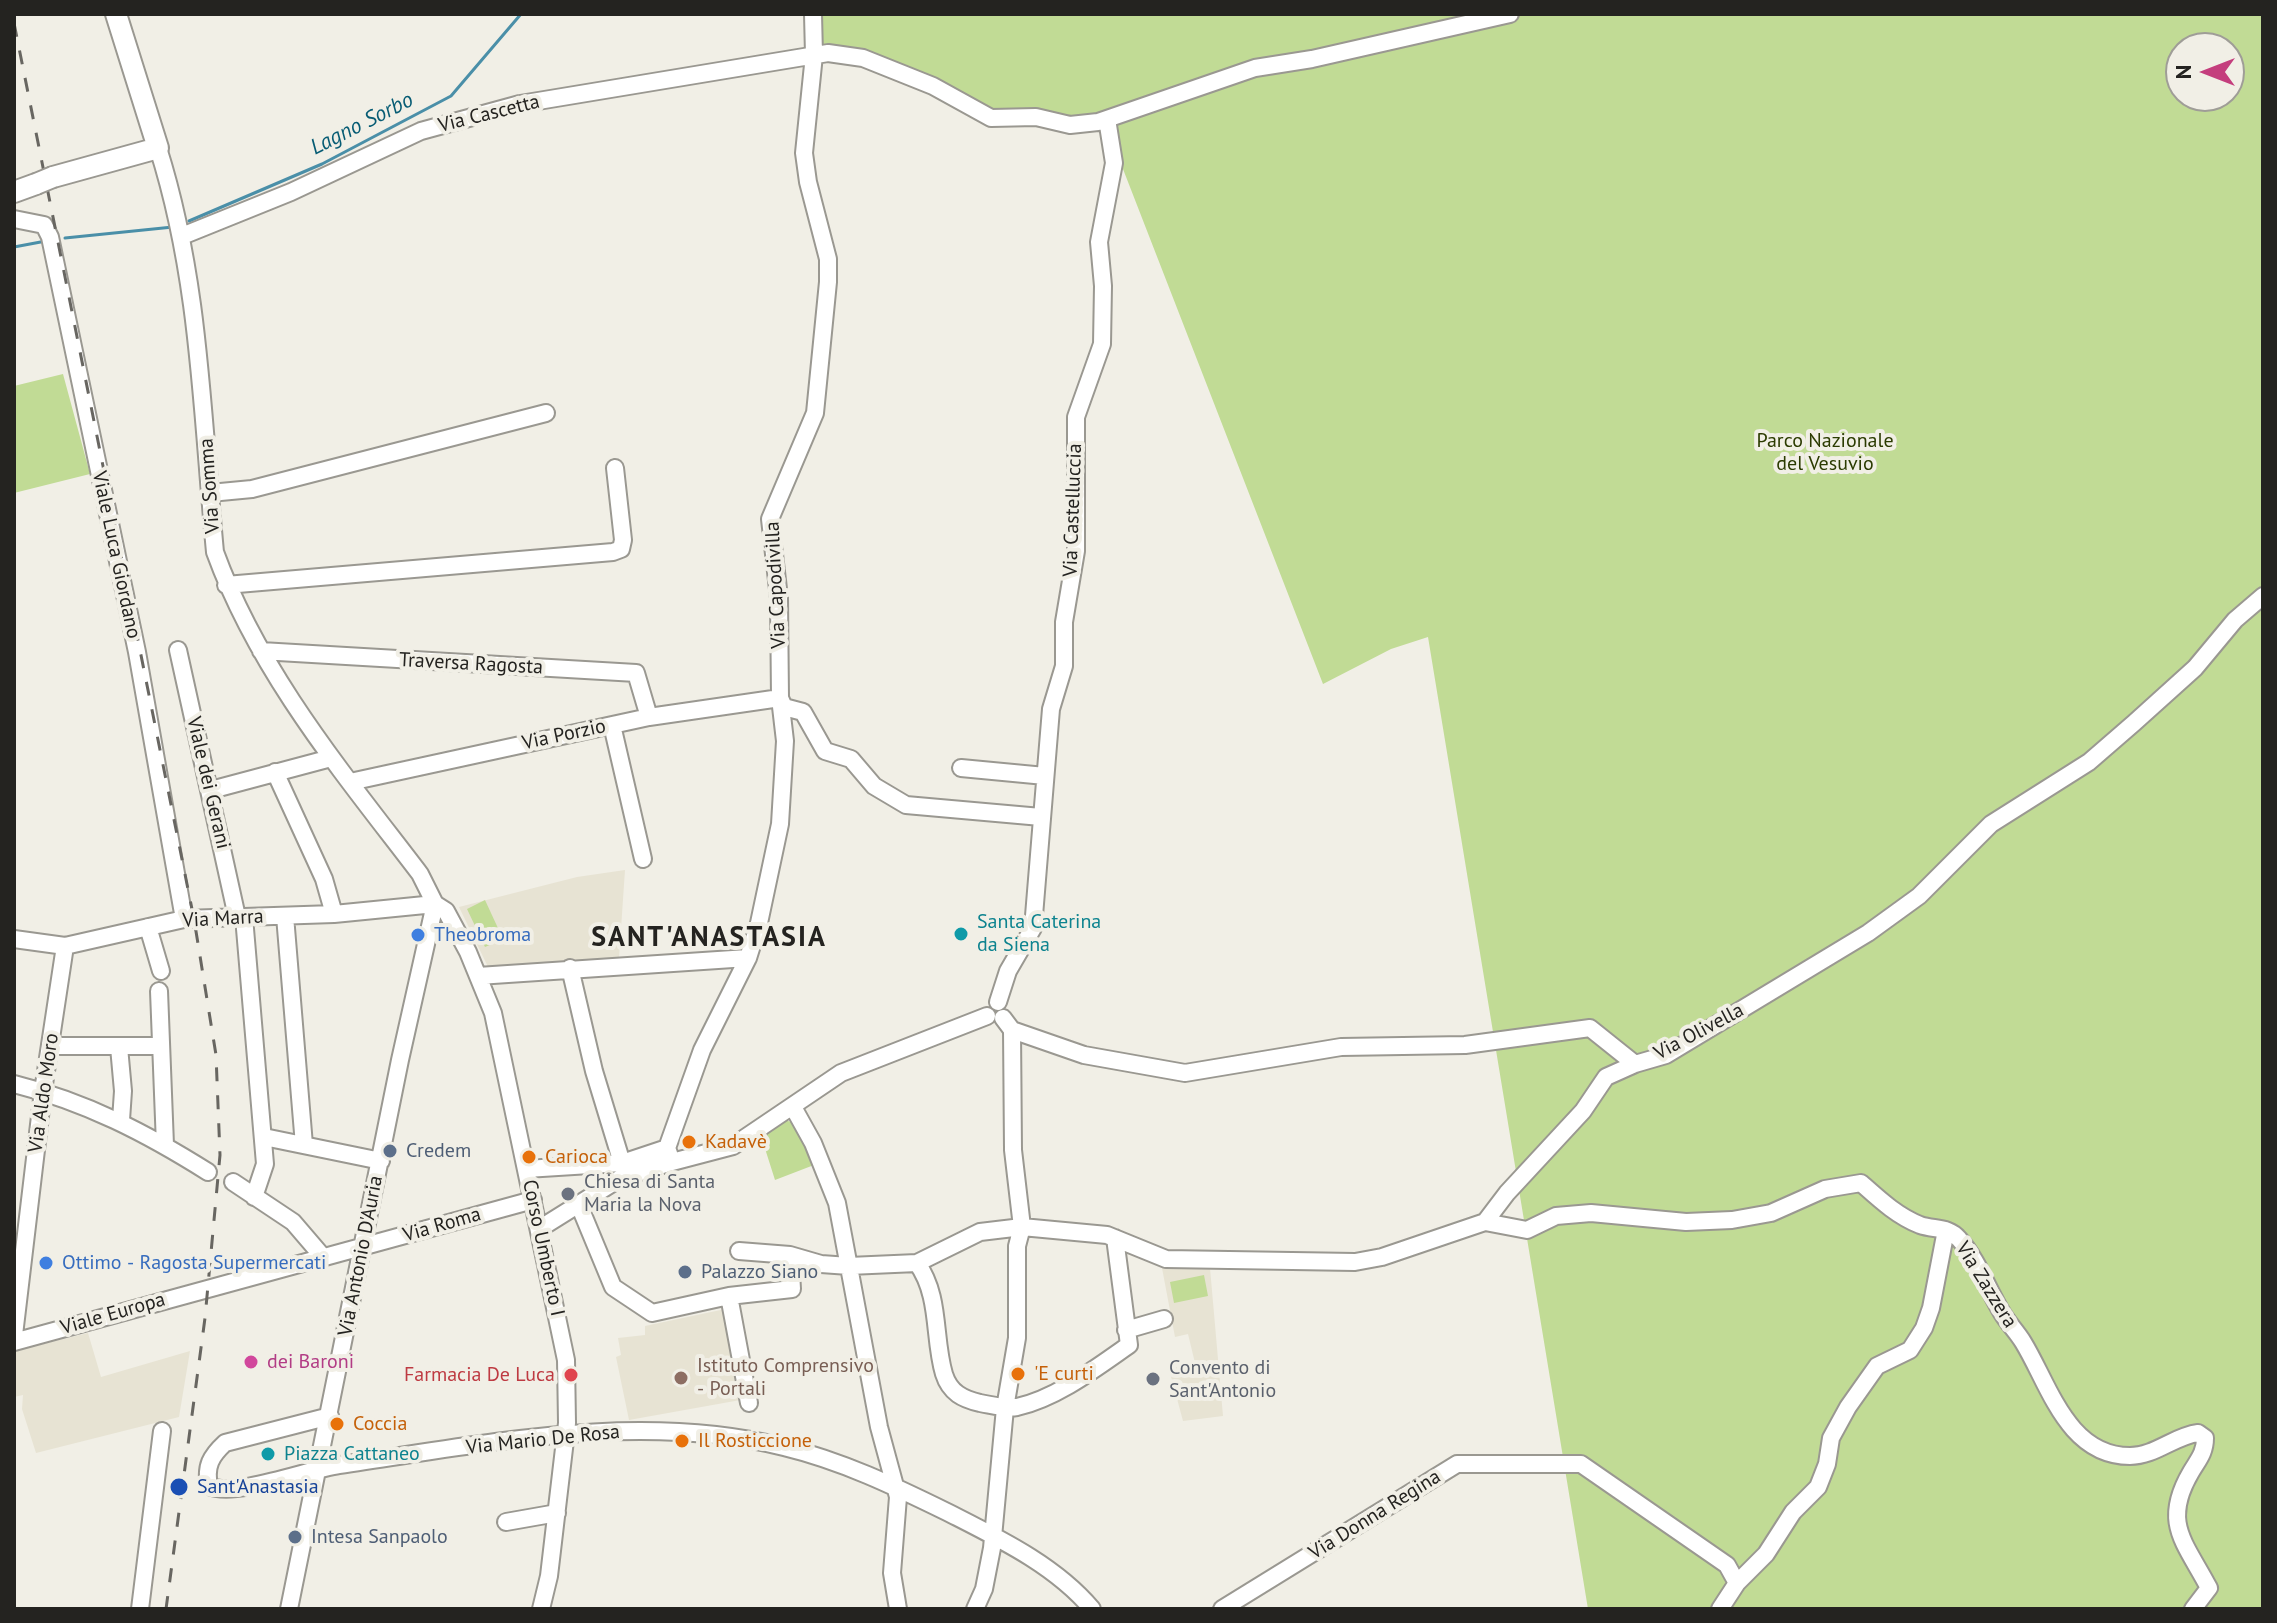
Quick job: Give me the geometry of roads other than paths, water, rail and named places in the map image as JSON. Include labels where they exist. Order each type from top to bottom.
[{"type":"main road","name":"Via Somma","points":[[116,14],[158,148]]},
{"type":"main road","points":[[14,192],[44,180],[158,148]]},
{"type":"street","name":"Via Capodivilla","points":[[669,1155],[702,1050],[748,958],[775,859],[782,810],[785,741],[780,698],[779,598],[770,519],[815,413],[828,282],[828,259],[808,182],[804,153],[814,55],[813,14]]},
{"type":"street","name":"Via Cascetta","points":[[182,236],[291,192],[421,131],[544,100],[828,53],[863,58],[933,86],[976,113],[991,118],[1036,117],[1070,125],[1107,119],[1255,68],[1312,59],[1510,14]]},
{"type":"street","name":"Via Castelluccia","points":[[1000,1016],[1019,949],[1033,928],[1051,709],[1064,666],[1064,622],[1076,551],[1076,417],[1102,344],[1103,286],[1099,242],[1114,163],[1107,119]]},
{"type":"street","name":"Via Somma","points":[[158,148],[182,236],[198,334],[215,552],[226,585],[288,697],[420,874],[435,904]]},
{"type":"street","name":"Viale Luca Giordano","points":[[14,219],[44,225],[50,237],[137,652],[184,919]]},
{"type":"street","points":[[210,493],[252,489],[546,413]]},
{"type":"street","points":[[226,585],[613,552],[621,549],[623,540],[615,468]]},
{"type":"street","name":"Via Olivella","points":[[1000,1016],[1084,1055],[1185,1073],[1341,1047],[1465,1045],[1590,1028],[1635,1064],[1666,1055],[1896,914],[1919,896],[1991,824],[2089,762],[2195,668],[2235,620],[2263,596]]},
{"type":"street","name":"Viale dei Gerani","points":[[178,650],[241,917],[264,1137],[265,1164],[254,1197]]},
{"type":"street","name":"Traversa Ragosta","points":[[261,651],[636,673],[649,717]]},
{"type":"street","name":"Via Porzio","points":[[350,782],[649,717],[780,698]]},
{"type":"street","points":[[780,698],[784,707],[803,712],[825,751],[851,759],[874,786],[906,805],[1041,817]]},
{"type":"street","points":[[612,725],[643,859]]},
{"type":"street","points":[[211,790],[331,758]]},
{"type":"street","points":[[961,768],[1045,776]]},
{"type":"street","points":[[275,772],[324,879],[334,914]]},
{"type":"street","name":"Via Marra","points":[[14,939],[65,946],[184,919],[334,914],[435,904]]},
{"type":"street","name":"Corso Umberto I","points":[[435,904],[446,911],[493,1013],[566,1360],[565,1434],[549,1576],[541,1609]]},
{"type":"street","name":"Via Antonio D'Auria","points":[[289,1609],[435,904]]},
{"type":"street","points":[[285,916],[304,1145]]},
{"type":"street","points":[[148,927],[161,971]]},
{"type":"street","name":"Via Aldo Moro","points":[[14,1335],[43,1091],[65,946]]},
{"type":"street","points":[[478,976],[748,958]]},
{"type":"street","points":[[570,968],[620,1171]]},
{"type":"street","points":[[159,991],[165,1145]]},
{"type":"street","points":[[526,1169],[620,1171],[669,1155],[723,1150],[761,1129],[841,1073],[1000,1016],[1022,1227],[1017,1246],[1016,1355],[1005,1408],[984,1589],[975,1609]]},
{"type":"street","points":[[50,1046],[161,1046]]},
{"type":"street","points":[[119,1047],[123,1091],[121,1120]]},
{"type":"street","points":[[739,1251],[790,1255],[849,1266],[917,1263],[988,1230],[1022,1227],[1115,1238],[1166,1259],[1355,1262],[1382,1257],[1485,1222],[1507,1193],[1583,1111],[1606,1077],[1635,1064]]},
{"type":"street","points":[[14,1084],[43,1091],[121,1120],[208,1172]]},
{"type":"street","points":[[793,1107],[813,1143],[837,1203],[877,1414],[898,1497],[892,1573],[898,1609]]},
{"type":"street","points":[[264,1137],[381,1161]]},
{"type":"street","points":[[539,1229],[579,1205],[620,1171]]},
{"type":"street","points":[[233,1182],[293,1222],[323,1257]]},
{"type":"street","name":"Via Zazzera","points":[[1485,1222],[1527,1230],[1556,1216],[1591,1213],[1686,1222],[1732,1220],[1771,1213],[1825,1189],[1861,1183],[1886,1207],[1921,1225],[1946,1230],[1957,1236],[2002,1313],[2024,1343],[2055,1405],[2074,1429],[2102,1449],[2128,1456],[2144,1455],[2189,1434],[2198,1433],[2205,1438],[2205,1449],[2179,1490],[2175,1511],[2183,1543],[2209,1588],[2193,1609]]},
{"type":"street","name":"Via Roma","points":[[212,1287],[533,1200]]},
{"type":"street","points":[[579,1205],[613,1287],[652,1313],[738,1295],[792,1289],[790,1255]]},
{"type":"street","points":[[1720,1609],[1737,1583],[1766,1554],[1779,1530],[1818,1487],[1831,1438],[1877,1366],[1910,1350],[1924,1328],[1931,1308],[1946,1230]]},
{"type":"street","points":[[917,1263],[926,1276],[937,1320],[945,1375],[951,1388],[957,1395],[1005,1408],[1039,1398],[1088,1374],[1129,1345],[1115,1238]]},
{"type":"street","name":"Viale Europa","points":[[14,1342],[212,1287]]},
{"type":"street","points":[[738,1295],[749,1403]]},
{"type":"street","points":[[1126,1330],[1164,1319]]},
{"type":"street","name":"Via Mario De Rosa","points":[[330,1416],[225,1443],[213,1455],[208,1467],[208,1481],[214,1488],[245,1486],[317,1471],[565,1434],[683,1431],[739,1438],[823,1458],[894,1485],[992,1534],[1062,1578],[1092,1609]]},
{"type":"street","points":[[140,1609],[162,1431]]},
{"type":"street","name":"Via Donna Regina","points":[[1222,1609],[1457,1464],[1581,1464],[1727,1565],[1737,1583]]},
{"type":"street","points":[[506,1522],[557,1513]]},
{"type":"waterway","name":"Lagno Sorbo","points":[[189,221],[322,164],[451,96],[521,14]]},
{"type":"waterway","name":"Lagno Sorbo","points":[[65,238],[173,227]]},
{"type":"waterway","name":"Lagno Sorbo","points":[[14,247],[46,241]]},
{"type":"railway","points":[[14,23],[194,919],[216,1055],[220,1155],[205,1318],[166,1609]]},
{"type":"place","name":"Santa Caterina da Siena","points":[[961,934]]},
{"type":"place","name":"Theobroma","points":[[418,935]]},
{"type":"place","name":"Kadavè","points":[[689,1142]]},
{"type":"place","name":"Credem","points":[[390,1151]]},
{"type":"place","name":"Carioca","points":[[529,1157]]},
{"type":"place","name":"Chiesa di Santa Maria la Nova","points":[[568,1194]]},
{"type":"place","name":"Ottimo - Ragosta Supermercati","points":[[46,1263]]},
{"type":"place","name":"Palazzo Siano","points":[[685,1272]]},
{"type":"place","name":"dei Baroni","points":[[251,1362]]},
{"type":"place","name":"'E curti","points":[[1018,1374]]},
{"type":"place","name":"Farmacia De Luca","points":[[571,1375]]},
{"type":"place","name":"Istituto Comprensivo - Portali","points":[[681,1378]]},
{"type":"place","name":"Convento di Sant'Antonio","points":[[1153,1379]]},
{"type":"place","name":"Coccia","points":[[337,1424]]},
{"type":"place","name":"Il Rosticcione","points":[[682,1441]]},
{"type":"place","name":"Piazza Cattaneo","points":[[268,1454]]},
{"type":"place","name":"Sant'Anastasia","points":[[179,1487]]},
{"type":"place","name":"Intesa Sanpaolo","points":[[295,1537]]},
{"type":"district","name":"SANT'ANASTASIA","points":[[709,938]]},
{"type":"park label","name":"Parco Nazionale del Vesuvio","points":[[1825,452]]}]
